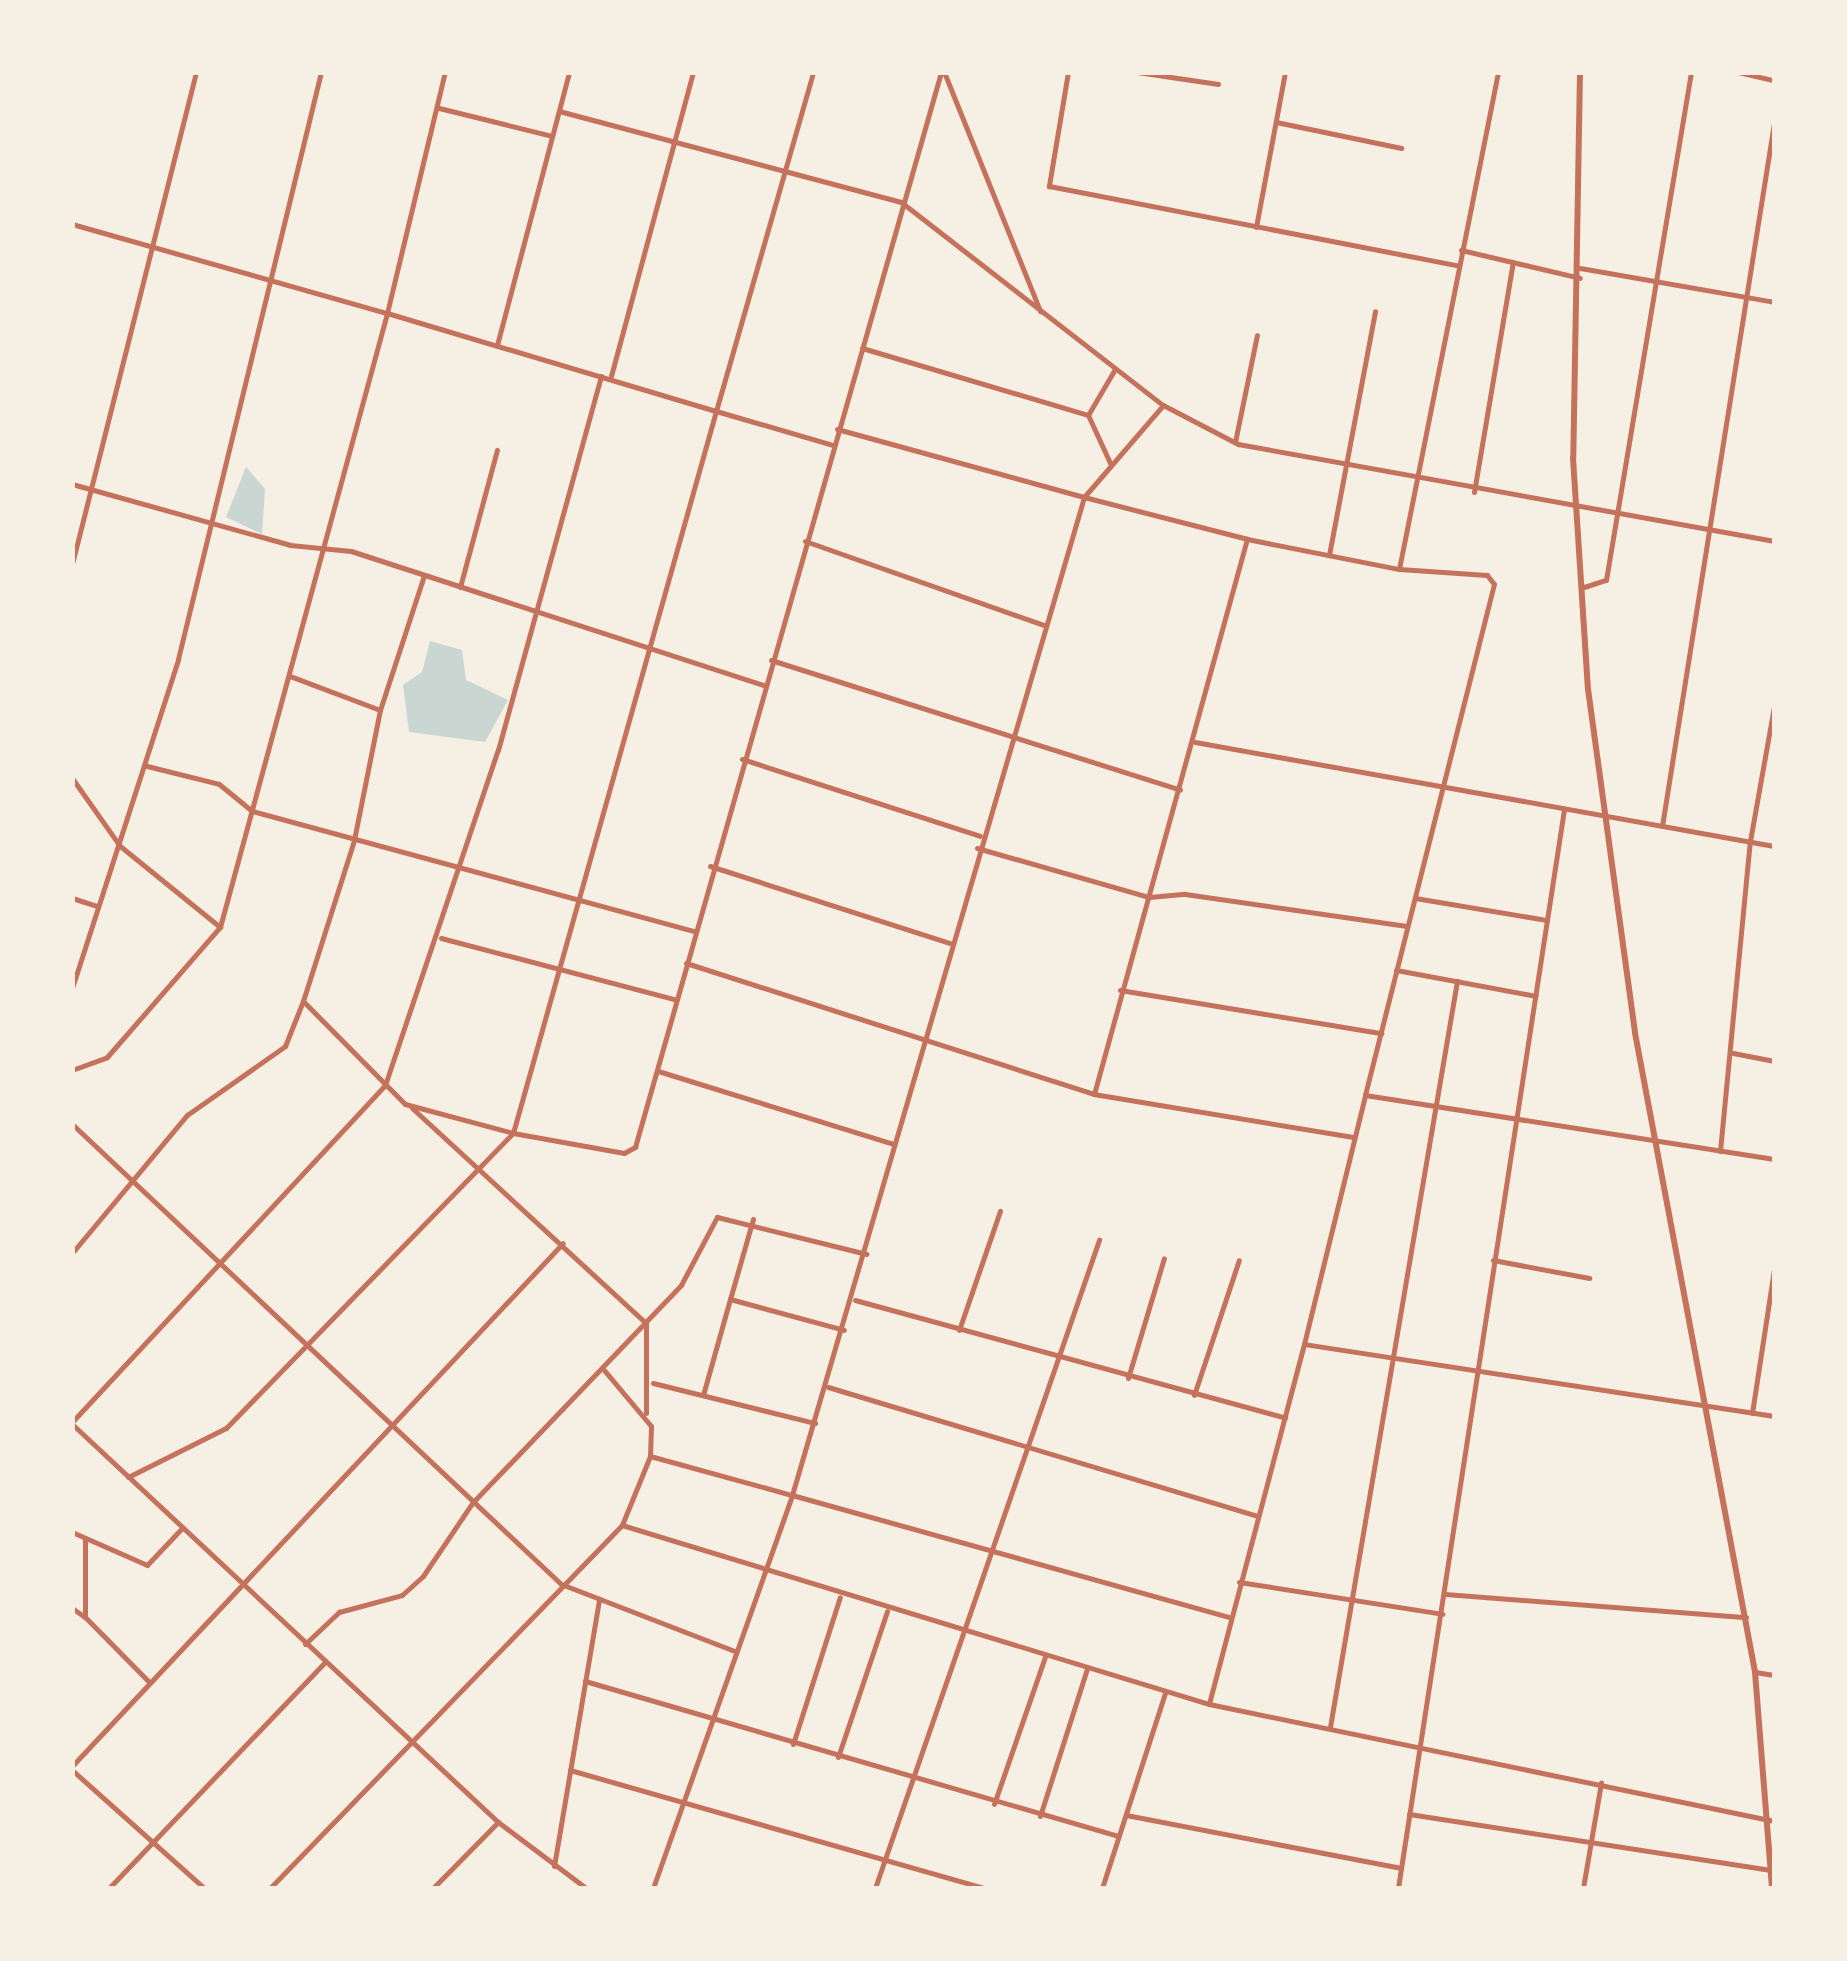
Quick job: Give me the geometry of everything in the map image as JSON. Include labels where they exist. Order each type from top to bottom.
[{"type":"street","points":[[72,564],[196,72]]},
{"type":"street","points":[[72,988],[96,906],[147,766],[213,524],[321,72]]},
{"type":"street","points":[[72,1070],[107,1056],[220,927],[386,313],[445,72]]},
{"type":"street","points":[[497,344],[569,72]]},
{"type":"street","points":[[611,376],[693,72]]},
{"type":"street","points":[[128,1477],[226,1428],[474,1165],[513,1133],[554,967],[650,648],[813,72]]},
{"type":"street","points":[[410,1106],[513,1133],[630,1152],[942,72]]},
{"type":"street","points":[[942,72],[1041,311]]},
{"type":"street","points":[[1068,72],[1049,186],[1457,266]]},
{"type":"street","points":[[1137,72],[1218,84]]},
{"type":"street","points":[[1256,227],[1285,72]]},
{"type":"street","points":[[1399,569],[1498,72]]},
{"type":"street","points":[[1580,72],[1575,509],[1580,588],[1606,817],[1654,1141],[1711,1410],[1755,1672],[1771,1820],[1772,1888]]},
{"type":"street","points":[[1580,588],[1606,580],[1691,72]]},
{"type":"street","points":[[1738,72],[1774,80]]},
{"type":"street","points":[[438,108],[552,136]]},
{"type":"street","points":[[559,111],[677,137],[902,202],[1163,405],[1234,442],[1344,470],[1774,541]]},
{"type":"street","points":[[1276,122],[1402,148]]},
{"type":"street","points":[[1662,826],[1752,299],[1774,123]]},
{"type":"street","points":[[72,224],[611,376],[833,446]]},
{"type":"street","points":[[1460,250],[1580,278]]},
{"type":"street","points":[[1474,492],[1513,262]]},
{"type":"street","points":[[1580,268],[1774,302]]},
{"type":"street","points":[[1329,555],[1375,311]]},
{"type":"street","points":[[1234,442],[1257,336]]},
{"type":"street","points":[[862,348],[1088,415],[1111,465]]},
{"type":"street","points":[[1088,415],[1116,369]]},
{"type":"street","points":[[586,1888],[498,1822],[72,1423],[385,1085],[441,938],[462,869],[538,612],[601,374]]},
{"type":"street","points":[[653,1888],[709,1719],[765,1575],[855,1300],[980,836],[1084,496],[1163,405]]},
{"type":"street","points":[[837,429],[1247,539],[1399,569],[1487,575],[1494,584],[1446,790],[1407,926],[1304,1344],[1228,1617],[1209,1704]]},
{"type":"street","points":[[460,587],[497,450]]},
{"type":"street","points":[[72,484],[213,524],[424,575],[764,685]]},
{"type":"street","points":[[1094,1094],[1120,990],[1196,742],[1247,539]]},
{"type":"street","points":[[804,541],[1043,625]]},
{"type":"street","points":[[72,1253],[188,1115],[285,1046],[354,840],[380,710],[424,575]]},
{"type":"street","points":[[771,660],[1180,790]]},
{"type":"street","points":[[290,676],[380,710]]},
{"type":"street","points":[[1720,1151],[1733,1054],[1750,842],[1774,706]]},
{"type":"street","points":[[1196,742],[1774,846]]},
{"type":"street","points":[[742,758],[980,836]]},
{"type":"street","points":[[147,766],[219,784],[252,810],[694,931]]},
{"type":"street","points":[[72,778],[120,846],[220,927]]},
{"type":"street","points":[[1398,1888],[1564,810]]},
{"type":"street","points":[[977,848],[1149,897],[1173,892],[1407,926]]},
{"type":"street","points":[[710,866],[950,943]]},
{"type":"street","points":[[72,898],[96,906]]},
{"type":"street","points":[[1415,898],[1547,920]]},
{"type":"street","points":[[441,938],[674,999]]},
{"type":"street","points":[[686,963],[923,1044],[1094,1094],[1354,1137]]},
{"type":"street","points":[[1396,970],[1536,996]]},
{"type":"street","points":[[1330,1726],[1457,982]]},
{"type":"street","points":[[1120,990],[1381,1033]]},
{"type":"street","points":[[270,1888],[409,1736],[622,1525],[650,1456],[646,1413],[652,1382],[646,1323],[563,1243],[385,1085],[303,1001]]},
{"type":"street","points":[[1733,1054],[1774,1061]]},
{"type":"street","points":[[656,1070],[894,1144]]},
{"type":"street","points":[[1365,1095],[1518,1122],[1774,1159]]},
{"type":"street","points":[[72,1124],[222,1260],[561,1584],[736,1652]]},
{"type":"street","points":[[959,1330],[1000,1210]]},
{"type":"street","points":[[305,1644],[339,1612],[402,1595],[473,1502],[604,1370],[689,1274],[711,1223],[753,1220],[866,1254]]},
{"type":"street","points":[[702,1395],[753,1220]]},
{"type":"street","points":[[876,1888],[997,1553],[1099,1240]]},
{"type":"street","points":[[204,1888],[72,1768],[239,1582],[563,1243]]},
{"type":"street","points":[[1128,1378],[1164,1258]]},
{"type":"street","points":[[1194,1396],[1240,1260]]},
{"type":"street","points":[[1492,1260],[1589,1278]]},
{"type":"street","points":[[1752,1413],[1774,1270]]},
{"type":"street","points":[[730,1299],[844,1330]]},
{"type":"street","points":[[855,1300],[1285,1418]]},
{"type":"street","points":[[1304,1344],[1711,1410],[1774,1416]]},
{"type":"street","points":[[604,1370],[646,1413]]},
{"type":"street","points":[[652,1382],[816,1423]]},
{"type":"street","points":[[828,1387],[1258,1516]]},
{"type":"street","points":[[650,1456],[1228,1617]]},
{"type":"street","points":[[622,1525],[765,1575],[1165,1693],[1771,1820]]},
{"type":"street","points":[[72,1532],[147,1565],[181,1529]]},
{"type":"street","points":[[85,1540],[85,1618]]},
{"type":"street","points":[[1240,1582],[1350,1603],[1443,1614]]},
{"type":"street","points":[[1445,1594],[1746,1617]]},
{"type":"street","points":[[793,1744],[840,1597]]},
{"type":"street","points":[[554,1866],[599,1598]]},
{"type":"street","points":[[72,1608],[149,1682]]},
{"type":"street","points":[[838,1757],[886,1611]]},
{"type":"street","points":[[994,1804],[1046,1657]]},
{"type":"street","points":[[108,1888],[325,1663]]},
{"type":"street","points":[[1040,1816],[1087,1669]]},
{"type":"street","points":[[1755,1672],[1774,1675]]},
{"type":"street","points":[[585,1681],[913,1783],[1118,1836]]},
{"type":"street","points":[[1102,1888],[1165,1693]]},
{"type":"street","points":[[570,1770],[984,1888]]},
{"type":"street","points":[[1583,1888],[1600,1783]]},
{"type":"street","points":[[1407,1814],[1771,1870]]},
{"type":"street","points":[[1126,1816],[1400,1868]]},
{"type":"street","points":[[433,1888],[498,1822]]},
{"type":"shaded area","points":[[246,467],[265,489],[262,534],[226,517]]},
{"type":"shaded area","points":[[430,641],[462,650],[466,680],[508,700],[485,742],[409,732],[403,685],[422,672]]}]
